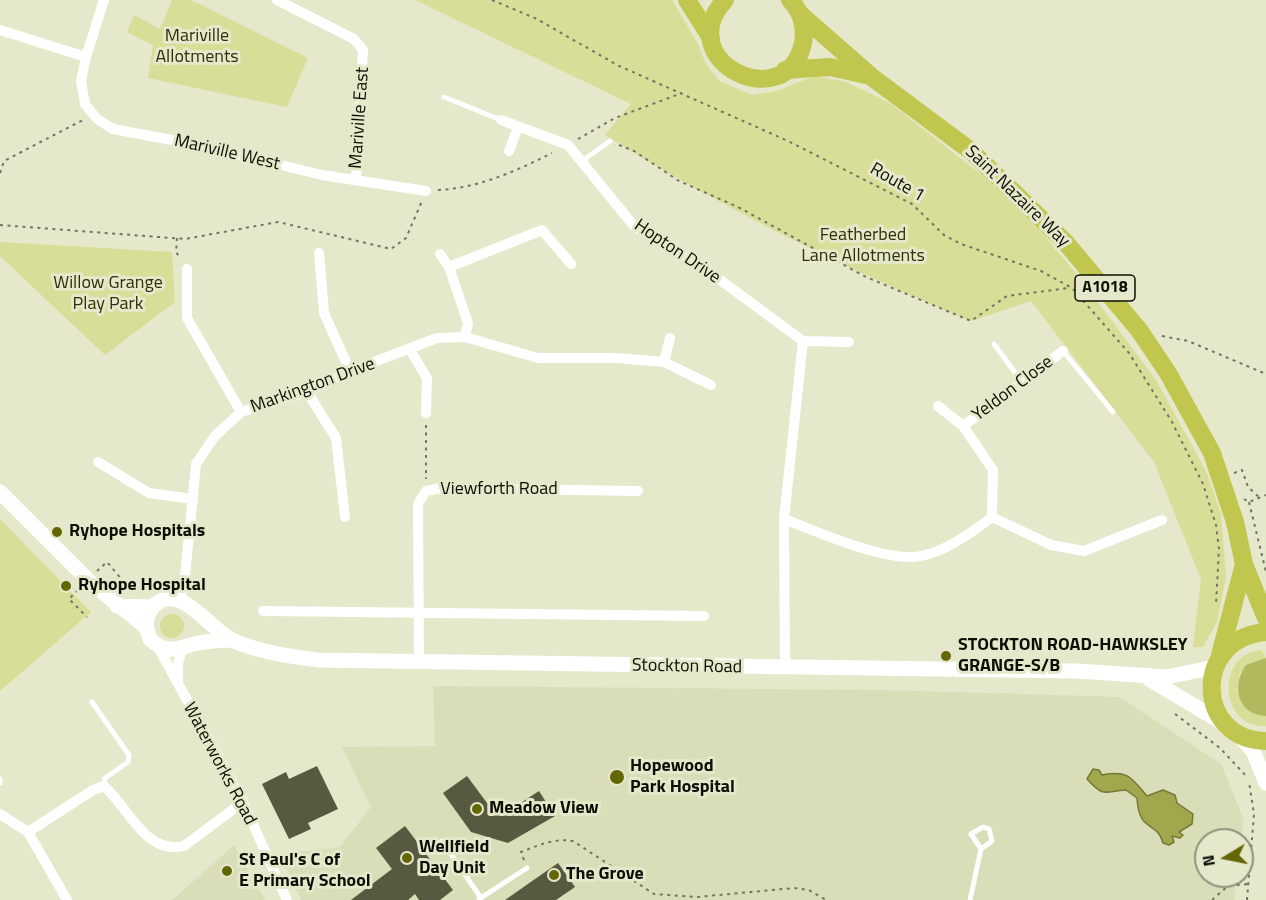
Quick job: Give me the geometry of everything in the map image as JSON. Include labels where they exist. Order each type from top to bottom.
[{"type":"highway","name":"Saint Nazaire Way","points":[[687,0],[711,38],[719,58],[734,73],[755,79],[766,79],[785,70],[830,67],[873,78]]},
{"type":"highway","points":[[711,38],[714,16],[725,0]]},
{"type":"highway","name":"Saint Nazaire Way","points":[[785,70],[799,54],[804,34],[795,5]]},
{"type":"highway","name":"Saint Nazaire Way","points":[[795,5],[873,78],[971,151],[1066,243],[1139,330],[1168,373],[1212,453],[1235,522],[1244,564],[1266,618]]},
{"type":"highway","name":"Saint Nazaire Way","points":[[1217,662],[1244,564]]},
{"type":"highway","name":"Stockton Road","points":[[1217,662],[1239,639],[1266,632]]},
{"type":"highway","points":[[1217,662],[1211,682],[1212,698],[1217,713],[1233,730]]},
{"type":"highway","name":"Stockton Road","points":[[1233,730],[1266,741]]},
{"type":"main road","points":[[0,492],[117,606],[147,628]]},
{"type":"main road","points":[[117,606],[153,607],[170,598],[179,599]]},
{"type":"main road","name":"Stockton Road","points":[[179,599],[232,640],[285,656],[317,660],[419,664],[1077,671],[1143,676],[1176,676],[1217,662]]},
{"type":"main road","points":[[153,607],[147,620],[147,628],[150,639],[158,647]]},
{"type":"main road","points":[[185,647],[198,629],[195,611]]},
{"type":"main road","name":"Stockton Road","points":[[158,647],[165,650],[232,640]]},
{"type":"main road","name":"Stockton Road","points":[[1143,676],[1178,694],[1233,730]]},
{"type":"main road","points":[[1233,730],[1253,751],[1266,783]]},
{"type":"street","points":[[94,114],[86,104],[81,81],[104,0]]},
{"type":"street","name":"Mariville East","points":[[277,0],[354,39],[363,50],[356,179]]},
{"type":"street","points":[[0,30],[86,57]]},
{"type":"street","name":"Mariville West","points":[[94,114],[113,129],[198,145],[300,171],[426,191]]},
{"type":"street","name":"Hopton Drive","points":[[501,120],[568,145],[634,226],[708,271],[803,340]]},
{"type":"street","points":[[509,151],[518,127]]},
{"type":"street","points":[[449,267],[542,230],[571,264]]},
{"type":"street","points":[[319,253],[324,313],[350,371]]},
{"type":"street","points":[[440,254],[449,267],[468,323],[465,337]]},
{"type":"street","points":[[186,269],[187,318],[241,412]]},
{"type":"street","name":"Markington Drive","points":[[179,599],[184,586],[196,464],[215,436],[241,412],[307,392],[350,371],[410,351],[437,338],[465,337],[538,358],[616,358],[664,362],[711,385]]},
{"type":"street","points":[[664,362],[670,338]]},
{"type":"street","points":[[785,669],[784,519],[803,340],[849,342]]},
{"type":"street","points":[[410,351],[427,378],[426,413]]},
{"type":"street","name":"Yeldon Close","points":[[963,426],[1064,351]]},
{"type":"street","points":[[307,392],[336,438],[345,517]]},
{"type":"street","points":[[938,406],[963,426],[993,470],[992,517]]},
{"type":"street","points":[[98,462],[149,493],[193,499]]},
{"type":"street","name":"Viewforth Road","points":[[419,664],[418,504],[426,491],[441,488],[638,491]]},
{"type":"street","points":[[784,519],[865,549],[914,557],[959,542],[992,517]]},
{"type":"street","points":[[992,517],[1051,545],[1084,551],[1162,520]]},
{"type":"street","points":[[263,611],[704,616]]},
{"type":"street","name":"Waterworks Road","points":[[158,647],[181,693],[243,802],[287,900]]},
{"type":"street","name":"Waterworks Road","points":[[181,693],[177,671],[185,647]]},
{"type":"street","points":[[28,832],[93,790],[104,786],[154,843],[173,849],[184,846],[243,802]]},
{"type":"street","points":[[0,814],[28,832],[67,900]]},
{"type":"lane","points":[[444,97],[501,120]]},
{"type":"lane","points":[[582,161],[610,141]]},
{"type":"lane","points":[[994,344],[1022,382]]},
{"type":"lane","points":[[1064,351],[1113,412]]},
{"type":"lane","points":[[92,702],[129,755],[128,762],[105,778],[104,786]]},
{"type":"lane","points":[[442,842],[479,899],[527,868]]},
{"type":"lane","points":[[970,900],[981,849]]},
{"type":"path","name":"Route 1","points":[[492,0],[537,19],[617,65],[788,141],[912,204],[944,235],[962,244],[1041,271],[1072,288],[1129,353],[1172,422],[1203,484],[1210,501],[1219,549],[1216,605]]},
{"type":"path","points":[[0,174],[4,161],[94,114]]},
{"type":"path","points":[[610,141],[634,151],[679,182],[738,207],[866,277],[971,321],[1007,296],[1072,288]]},
{"type":"path","points":[[0,225],[177,238],[278,222],[391,249],[406,238],[426,191]]},
{"type":"path","points":[[177,238],[176,252],[186,269]]},
{"type":"path","points":[[1139,330],[1188,341],[1266,374]]},
{"type":"path","points":[[426,413],[426,491]]},
{"type":"path","points":[[1242,470],[1248,488],[1260,498]]},
{"type":"path","points":[[1241,491],[1244,500],[1249,502],[1266,495]]},
{"type":"path","points":[[1249,502],[1266,572]]},
{"type":"path","points":[[106,562],[123,580]]},
{"type":"path","points":[[69,599],[87,617]]},
{"type":"path","points":[[1175,714],[1220,748],[1248,778],[1254,814],[1253,828]]},
{"type":"path","points":[[527,868],[521,852],[558,839],[573,841],[591,851],[654,894],[697,897],[794,888],[809,890],[826,900]]},
{"type":"path","points":[[1212,900],[1226,888]]},
{"type":"shaded area","points":[[1266,658],[1266,716],[1256,714],[1243,705],[1238,690],[1241,673],[1246,665]]},
{"type":"shaded area","name":"Hopewood Park Hospital","points":[[433,686],[883,690],[1120,697],[1221,764],[1243,818],[1242,828],[1194,828],[1194,888],[1235,888],[1234,900],[301,900],[280,854],[340,847],[371,807],[342,747],[435,746]]},
{"type":"shaded area","points":[[1093,769],[1099,770],[1102,775],[1123,774],[1128,776],[1147,796],[1163,790],[1175,795],[1177,803],[1193,814],[1192,824],[1179,832],[1183,835],[1180,838],[1172,836],[1174,842],[1169,845],[1163,843],[1157,831],[1141,817],[1137,798],[1126,790],[1102,792],[1087,779]]},
{"type":"shaded area","name":"St Paul's C of E Primary School","points":[[234,845],[265,900],[172,900],[177,896]]},
{"type":"green space","name":"Mariville Allotments","points":[[172,0],[191,0],[308,58],[287,107],[148,78],[153,45],[127,32],[134,15],[160,29]]},
{"type":"green space","name":"Featherbed Lane Allotments","points":[[415,0],[672,0],[698,44],[705,62],[719,81],[752,95],[776,91],[815,76],[846,82],[890,103],[982,175],[1043,234],[1080,278],[1156,380],[1206,471],[1221,514],[1226,577],[1217,622],[1203,647],[1193,647],[1201,579],[1154,462],[1031,301],[971,321],[830,258],[738,212],[605,135],[631,104]]},
{"type":"green space","name":"Willow Grange Play Park","points":[[0,242],[172,252],[175,302],[105,355],[0,256]]},
{"type":"green space","points":[[0,519],[91,612],[0,691]]},
{"type":"green space","points":[[167,614],[177,614],[184,621],[184,631],[177,638],[167,638],[160,631],[160,621]]},
{"type":"green space","points":[[1262,650],[1266,658],[1240,673],[1237,691],[1262,716],[1266,716],[1266,726],[1250,723],[1239,715],[1232,704],[1229,690],[1230,676],[1236,663],[1247,654]]},
{"type":"building","points":[[317,766],[338,809],[308,823],[311,829],[289,839],[262,784],[286,772],[289,779]]},
{"type":"building","name":"Meadow View","points":[[467,776],[490,807],[510,810],[539,791],[555,816],[508,843],[471,832],[443,793]]},
{"type":"building","name":"Wellfield Day Unit","points":[[405,826],[453,890],[440,900],[419,900],[415,894],[408,900],[351,900],[392,869],[376,848]]},
{"type":"building","name":"The Grove","points":[[558,863],[575,887],[556,900],[505,900]]},
{"type":"place","name":"Ryhope Hospitals","points":[[57,532]]},
{"type":"place","name":"Ryhope Hospital","points":[[66,586]]},
{"type":"place","name":"STOCKTON ROAD-HAWKSLEY GRANGE-S/B","points":[[946,656]]},
{"type":"place","name":"Hopewood Park Hospital","points":[[617,777]]},
{"type":"place","name":"Meadow View","points":[[477,809]]},
{"type":"place","name":"Wellfield Day Unit","points":[[407,858]]},
{"type":"place","name":"St Paul's C of E Primary School","points":[[227,871]]},
{"type":"place","name":"The Grove","points":[[554,875]]}]
